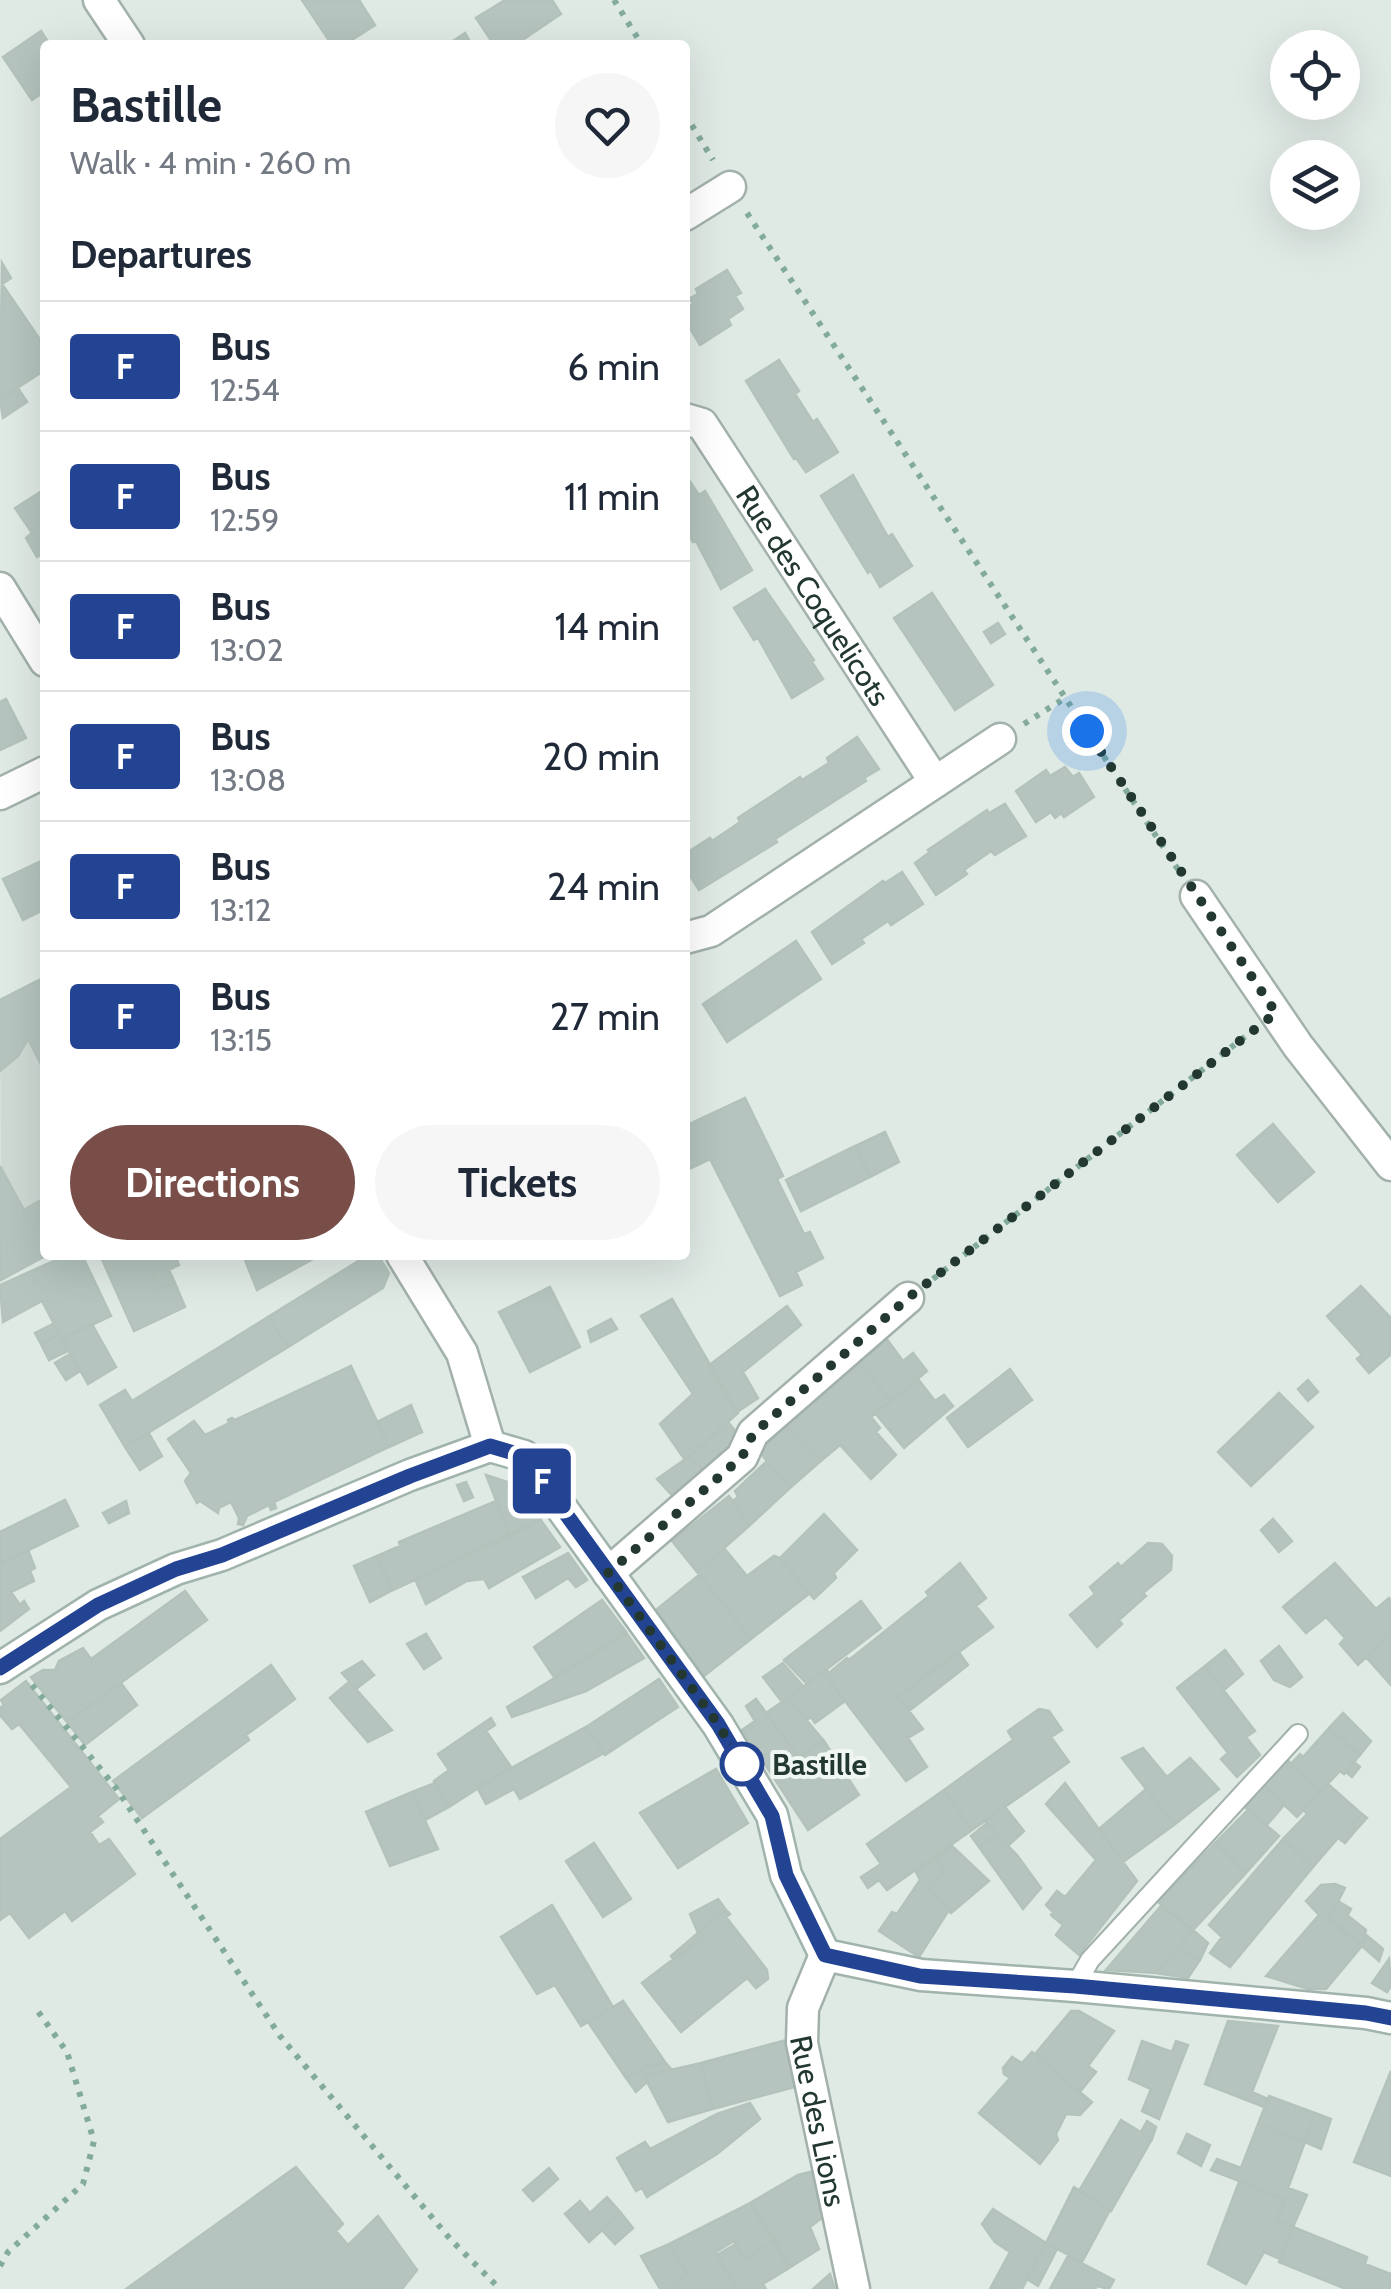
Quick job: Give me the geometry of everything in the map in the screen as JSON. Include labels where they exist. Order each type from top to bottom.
[{"type":"street","points":[[99,0],[127,40]]},
{"type":"street","points":[[690,212],[730,187]]},
{"type":"street","name":"Rue des Coquelicots","points":[[690,420],[702,424],[935,782]]},
{"type":"street","points":[[0,588],[32,612],[40,642]]},
{"type":"street","points":[[690,937],[712,932],[1000,738]]},
{"type":"street","points":[[0,794],[40,774]]},
{"type":"street","points":[[1196,896],[1276,1013],[1391,1165]]},
{"type":"street","points":[[405,1260],[462,1352],[490,1446]]},
{"type":"street","points":[[608,1573],[742,1457],[753,1434],[908,1298]]},
{"type":"street","points":[[7,1664],[98,1605],[157,1576],[222,1555],[490,1446],[524,1456],[718,1724],[772,1816],[786,1875],[825,1955],[920,1976],[1075,1986],[1391,2018]]},
{"type":"street","name":"Rue des Lions","points":[[825,1955],[803,2008],[802,2042],[854,2289]]},
{"type":"lane","points":[[1075,1986],[1090,1960],[1298,1734]]},
{"type":"path","points":[[614,0],[639,40]]},
{"type":"path","points":[[690,122],[1196,896]]},
{"type":"path","points":[[1000,738],[1065,698]]},
{"type":"path","points":[[908,1298],[1276,1013]]},
{"type":"path","points":[[7,1664],[116,1788],[280,2036],[450,2240],[500,2289]]},
{"type":"path","points":[[0,2266],[8,2252],[82,2184],[94,2141],[67,2052],[38,2010]]},
{"type":"shaded area","points":[[40,980],[40,1259],[1,1280],[0,1000]]},
{"type":"building","points":[[302,0],[359,0],[375,25],[352,40],[329,40]]},
{"type":"building","points":[[505,0],[552,0],[561,14],[522,40],[491,40],[476,18]]},
{"type":"building","points":[[41,31],[47,40],[40,40],[40,94],[32,100],[3,57]]},
{"type":"building","points":[[2,263],[11,278],[2,284],[40,340],[40,373],[0,399]]},
{"type":"building","points":[[727,270],[741,293],[735,296],[743,309],[728,319],[731,325],[700,345],[690,328],[690,298],[698,294],[696,289]]},
{"type":"building","points":[[779,360],[799,391],[795,394],[838,452],[806,472],[746,381]]},
{"type":"building","points":[[18,388],[27,402],[3,418],[0,400]]},
{"type":"building","points":[[853,475],[888,537],[892,534],[912,566],[880,587],[821,496]]},
{"type":"building","points":[[690,482],[699,495],[705,491],[752,570],[721,589],[696,541],[693,542]]},
{"type":"building","points":[[40,492],[37,557],[26,538],[32,533],[15,508]]},
{"type":"building","points":[[765,589],[823,679],[792,698],[758,638],[754,640],[734,608]]},
{"type":"building","points":[[932,593],[993,685],[955,710],[894,618]]},
{"type":"building","points":[[998,623],[1005,634],[991,643],[984,632]]},
{"type":"building","points":[[6,699],[26,738],[0,750],[0,702]]},
{"type":"building","points":[[857,737],[879,769],[775,839],[777,842],[699,890],[690,876],[690,851],[727,831],[740,822],[738,818],[800,777],[802,780],[829,763],[827,758]]},
{"type":"building","points":[[1065,767],[1073,777],[1079,773],[1094,797],[1064,817],[1061,813],[1055,818],[1051,812],[1036,822],[1016,791],[1046,770],[1050,776]]},
{"type":"building","points":[[1005,804],[1026,836],[995,855],[991,851],[936,895],[915,863],[987,810],[989,813]]},
{"type":"building","points":[[35,864],[40,874],[40,912],[23,920],[3,879]]},
{"type":"building","points":[[902,872],[923,904],[891,925],[888,921],[832,964],[812,932],[883,881]]},
{"type":"building","points":[[796,941],[821,979],[727,1042],[703,1004]]},
{"type":"building","points":[[40,980],[40,1062],[28,1039],[18,1056],[0,1071],[0,1000]]},
{"type":"building","points":[[745,1098],[783,1176],[777,1179],[804,1234],[810,1232],[823,1258],[796,1272],[802,1285],[780,1296],[710,1159],[690,1169],[690,1124]]},
{"type":"building","points":[[1273,1124],[1314,1172],[1278,1202],[1237,1155]]},
{"type":"building","points":[[885,1132],[899,1162],[870,1177],[855,1146]]},
{"type":"building","points":[[855,1146],[870,1177],[801,1211],[786,1180]]},
{"type":"building","points":[[0,1166],[24,1210],[40,1203],[40,1259],[1,1280]]},
{"type":"building","points":[[56,1260],[84,1260],[111,1316],[62,1339],[42,1301],[3,1322],[0,1285]]},
{"type":"building","points":[[102,1260],[145,1260],[159,1288],[175,1283],[185,1307],[134,1331]]},
{"type":"building","points":[[145,1260],[177,1260],[179,1265],[169,1270],[175,1283],[159,1288]]},
{"type":"building","points":[[245,1260],[311,1260],[257,1290]]},
{"type":"building","points":[[360,1260],[381,1260],[389,1273],[383,1288],[288,1347],[268,1317]]},
{"type":"building","points":[[1361,1286],[1391,1318],[1391,1354],[1369,1373],[1357,1359],[1362,1355],[1327,1316]]},
{"type":"building","points":[[550,1287],[580,1347],[530,1372],[499,1312]]},
{"type":"building","points":[[672,1299],[738,1413],[685,1460],[660,1424],[693,1394],[641,1316]]},
{"type":"building","points":[[787,1306],[801,1325],[743,1372],[758,1398],[737,1412],[708,1366]]},
{"type":"building","points":[[268,1317],[288,1347],[125,1447],[100,1405],[125,1390],[132,1401]]},
{"type":"building","points":[[611,1319],[617,1329],[591,1342],[588,1331]]},
{"type":"building","points":[[53,1324],[59,1335],[41,1344],[35,1333]]},
{"type":"building","points":[[92,1324],[116,1367],[88,1384],[62,1339]]},
{"type":"building","points":[[59,1335],[68,1351],[49,1360],[41,1344]]},
{"type":"building","points":[[886,1338],[903,1361],[913,1353],[927,1371],[891,1401],[858,1362]]},
{"type":"building","points":[[70,1354],[80,1371],[66,1380],[55,1363]]},
{"type":"building","points":[[858,1362],[891,1401],[871,1417],[880,1428],[876,1432],[896,1455],[871,1479],[840,1445],[822,1460],[786,1424]]},
{"type":"building","points":[[351,1366],[389,1447],[274,1502],[276,1508],[271,1510],[269,1505],[247,1516],[243,1525],[238,1524],[231,1502],[219,1508],[218,1513],[200,1501],[197,1503],[185,1481],[191,1473],[168,1439],[194,1421],[205,1435],[232,1418],[235,1420]]},
{"type":"building","points":[[1010,1369],[1032,1400],[968,1447],[947,1418]]},
{"type":"building","points":[[918,1379],[935,1401],[944,1395],[953,1406],[904,1448],[875,1413]]},
{"type":"building","points":[[1308,1380],[1318,1392],[1308,1401],[1298,1389]]},
{"type":"building","points":[[1279,1393],[1313,1427],[1251,1486],[1218,1452]]},
{"type":"building","points":[[411,1405],[422,1432],[389,1447],[377,1422]]},
{"type":"building","points":[[728,1422],[742,1439],[707,1475],[690,1456]]},
{"type":"building","points":[[786,1424],[822,1460],[790,1488],[756,1448]]},
{"type":"building","points":[[148,1432],[162,1456],[140,1470],[125,1447]]},
{"type":"building","points":[[690,1456],[707,1475],[678,1502],[657,1479]]},
{"type":"building","points":[[767,1461],[790,1488],[749,1526],[733,1501],[738,1497],[735,1491]]},
{"type":"building","points":[[486,1475],[517,1485],[541,1518],[510,1536]]},
{"type":"building","points":[[466,1482],[473,1497],[464,1501],[457,1485]]},
{"type":"building","points":[[729,1496],[749,1526],[697,1572],[672,1541]]},
{"type":"building","points":[[65,1500],[78,1526],[0,1564],[0,1532]]},
{"type":"building","points":[[126,1501],[129,1513],[109,1523],[103,1513]]},
{"type":"building","points":[[496,1501],[510,1536],[393,1590],[377,1556],[400,1546],[399,1542]]},
{"type":"building","points":[[824,1514],[857,1550],[814,1599],[780,1558]]},
{"type":"building","points":[[540,1519],[560,1547],[489,1588],[484,1579],[467,1581],[426,1604],[415,1579]]},
{"type":"building","points":[[1273,1519],[1292,1541],[1279,1552],[1261,1530]]},
{"type":"building","points":[[1148,1543],[1162,1544],[1172,1556],[1171,1570],[1143,1593],[1146,1596],[1097,1647],[1070,1615],[1095,1594],[1090,1587]]},
{"type":"building","points":[[724,1548],[747,1576],[774,1556],[780,1558],[810,1593],[751,1639],[697,1572]]},
{"type":"building","points":[[28,1550],[35,1568],[30,1571],[34,1581],[11,1592],[20,1605],[24,1601],[29,1609],[0,1631],[0,1564]]},
{"type":"building","points":[[568,1553],[587,1580],[576,1587],[568,1578],[536,1598],[523,1577]]},
{"type":"building","points":[[377,1556],[393,1590],[370,1602],[354,1566]]},
{"type":"building","points":[[960,1563],[986,1598],[976,1606],[993,1627],[898,1697],[923,1729],[908,1738],[927,1767],[906,1781],[823,1672],[826,1669],[829,1673],[849,1660],[929,1596],[926,1592]]},
{"type":"building","points":[[1335,1563],[1376,1609],[1389,1598],[1391,1601],[1391,1634],[1358,1665],[1340,1644],[1345,1638],[1326,1617],[1306,1633],[1283,1607]]},
{"type":"building","points":[[699,1575],[751,1639],[704,1676],[656,1610]]},
{"type":"building","points":[[185,1591],[207,1620],[67,1722],[31,1677],[43,1670],[55,1670],[59,1661],[83,1648],[91,1659]]},
{"type":"building","points":[[602,1600],[626,1632],[554,1677],[534,1647]]},
{"type":"building","points":[[861,1601],[881,1628],[807,1684],[784,1660]]},
{"type":"building","points":[[426,1634],[441,1658],[424,1669],[407,1644]]},
{"type":"building","points":[[627,1634],[644,1658],[586,1691],[512,1717],[507,1707]]},
{"type":"building","points":[[1391,1634],[1391,1685],[1366,1657]]},
{"type":"building","points":[[1279,1646],[1302,1677],[1290,1687],[1274,1680],[1261,1661]]},
{"type":"building","points":[[1225,1650],[1243,1674],[1225,1689],[1205,1666]]},
{"type":"building","points":[[958,1651],[968,1665],[909,1711],[898,1697]]},
{"type":"building","points":[[362,1661],[374,1675],[356,1689],[342,1673]]},
{"type":"building","points":[[783,1663],[803,1686],[782,1702],[763,1677]]},
{"type":"building","points":[[271,1665],[295,1699],[246,1735],[249,1740],[142,1818],[113,1781]]},
{"type":"building","points":[[1205,1666],[1255,1731],[1246,1737],[1260,1755],[1237,1777],[1221,1759],[1228,1753],[1177,1688]]},
{"type":"building","points":[[823,1672],[845,1701],[815,1723],[811,1717],[807,1720],[788,1698]]},
{"type":"building","points":[[659,1679],[678,1707],[605,1755],[586,1727]]},
{"type":"building","points":[[26,1681],[119,1799],[98,1816],[103,1822],[90,1832],[99,1845],[109,1839],[135,1874],[72,1921],[65,1911],[29,1938],[10,1913],[0,1920],[0,1839],[71,1787],[19,1724],[12,1729],[0,1715],[4,1705],[1,1700]]},
{"type":"building","points":[[349,1682],[392,1730],[368,1742],[330,1698]]},
{"type":"building","points":[[121,1683],[137,1705],[85,1745],[67,1722]]},
{"type":"building","points":[[788,1698],[824,1741],[799,1758],[766,1713]]},
{"type":"building","points":[[756,1699],[799,1758],[772,1775],[742,1730],[755,1721],[746,1706]]},
{"type":"building","points":[[1039,1709],[1049,1711],[1062,1730],[1051,1737],[1069,1762],[972,1830],[944,1790],[1013,1740],[1008,1731]]},
{"type":"building","points":[[1343,1713],[1371,1741],[1360,1755],[1329,1728]]},
{"type":"building","points":[[491,1718],[495,1725],[486,1731],[511,1767],[449,1807],[434,1781],[449,1770],[438,1754]]},
{"type":"building","points":[[586,1727],[604,1753],[520,1799],[514,1789],[486,1804],[477,1787]]},
{"type":"building","points":[[1329,1728],[1360,1755],[1344,1774],[1340,1771],[1321,1791],[1291,1764],[1300,1754],[1303,1757]]},
{"type":"building","points":[[824,1741],[859,1795],[808,1830],[772,1775]]},
{"type":"building","points":[[1143,1748],[1167,1777],[1190,1758],[1219,1789],[1174,1825],[1122,1758]]},
{"type":"building","points":[[1285,1758],[1321,1791],[1297,1817],[1263,1785]]},
{"type":"building","points":[[1354,1762],[1360,1767],[1352,1777],[1346,1772]]},
{"type":"building","points":[[716,1769],[748,1823],[678,1868],[640,1813]]},
{"type":"building","points":[[435,1783],[449,1807],[425,1820],[412,1792]]},
{"type":"building","points":[[1065,1783],[1137,1881],[1079,1955],[1056,1935],[1063,1925],[1046,1905],[1057,1891],[1065,1897],[1096,1860],[1046,1804]]},
{"type":"building","points":[[1328,1784],[1362,1814],[1351,1826],[1356,1830],[1345,1843],[1338,1838],[1313,1867],[1283,1839],[1307,1814],[1303,1809]]},
{"type":"building","points":[[1263,1785],[1285,1804],[1266,1826],[1245,1807]]},
{"type":"building","points":[[1146,1789],[1174,1825],[1123,1862],[1099,1829]]},
{"type":"building","points":[[944,1790],[972,1830],[887,1890],[879,1880],[868,1888],[861,1877],[881,1864],[867,1844]]},
{"type":"building","points":[[412,1792],[438,1849],[390,1866],[366,1812]]},
{"type":"building","points":[[1005,1807],[1024,1831],[1008,1846],[984,1821]]},
{"type":"building","points":[[1248,1810],[1279,1836],[1246,1873],[1215,1843]]},
{"type":"building","points":[[1362,1814],[1367,1818],[1356,1830],[1351,1826]]},
{"type":"building","points":[[986,1824],[996,1834],[979,1847],[971,1836]]},
{"type":"building","points":[[996,1834],[1041,1888],[1023,1909],[979,1847]]},
{"type":"building","points":[[1283,1839],[1313,1867],[1230,1967],[1210,1953],[1222,1937],[1209,1925]]},
{"type":"building","points":[[594,1843],[631,1899],[603,1917],[566,1861]]},
{"type":"building","points":[[1215,1843],[1246,1873],[1193,1930],[1158,1902]]},
{"type":"building","points":[[952,1846],[989,1881],[951,1913],[927,1886],[945,1872],[935,1859]]},
{"type":"building","points":[[935,1859],[945,1872],[927,1886],[949,1910],[919,1957],[879,1931],[892,1912],[897,1914],[920,1880],[916,1872]]},
{"type":"building","points":[[1321,1885],[1345,1888],[1329,1919],[1362,1946],[1326,1989],[1308,1989],[1266,1976],[1319,1915],[1306,1901]]},
{"type":"building","points":[[718,1899],[726,1910],[698,1933],[690,1914]]},
{"type":"building","points":[[1338,1901],[1351,1909],[1340,1929],[1329,1919]]},
{"type":"building","points":[[552,1905],[613,2007],[581,2026],[555,1985],[537,1994],[501,1937]]},
{"type":"building","points":[[1161,1906],[1193,1930],[1156,1973],[1106,1970]]},
{"type":"building","points":[[726,1910],[730,1914],[726,1917],[767,1970],[768,1979],[756,1988],[747,1978],[681,2032],[642,1983],[701,1938],[698,1933]]},
{"type":"building","points":[[1347,1915],[1366,1930],[1362,1946],[1340,1929]]},
{"type":"building","points":[[1193,1930],[1208,1943],[1200,1960],[1178,1947]]},
{"type":"building","points":[[698,1933],[701,1938],[674,1961],[671,1956]]},
{"type":"building","points":[[1365,1934],[1383,1949],[1379,1961],[1362,1946]]},
{"type":"building","points":[[1178,1947],[1200,1960],[1188,1978],[1156,1973]]},
{"type":"building","points":[[1389,1959],[1391,1986],[1387,1992],[1372,1983]]},
{"type":"building","points":[[623,2001],[665,2062],[651,2068],[648,2065],[626,2078],[588,2022]]},
{"type":"building","points":[[1071,2011],[1079,2011],[1114,2031],[1088,2066],[1096,2072],[1079,2093],[1035,2054]]},
{"type":"building","points":[[1228,2021],[1278,2026],[1252,2092],[1268,2099],[1264,2107],[1205,2084]]},
{"type":"building","points":[[786,2040],[798,2086],[713,2109],[701,2063]]},
{"type":"building","points":[[1142,2041],[1172,2052],[1176,2041],[1188,2045],[1159,2119],[1142,2111],[1151,2089],[1129,2079]]},
{"type":"building","points":[[1032,2052],[1092,2102],[1080,2115],[1066,2114],[1056,2134],[1058,2140],[1040,2164],[979,2113],[1010,2078],[1003,2068],[1012,2057],[1022,2063]]},
{"type":"building","points":[[665,2062],[672,2070],[644,2076],[647,2082],[636,2092],[626,2078],[648,2065],[651,2068]]},
{"type":"building","points":[[701,2063],[713,2109],[668,2122],[644,2076]]},
{"type":"building","points":[[1391,2071],[1391,2176],[1354,2162]]},
{"type":"building","points":[[1269,2096],[1315,2113],[1305,2142],[1258,2124]]},
{"type":"building","points":[[750,2103],[760,2119],[717,2154],[647,2197],[642,2188],[636,2191],[617,2158],[645,2142],[650,2149],[717,2114]]},
{"type":"building","points":[[1315,2113],[1331,2119],[1321,2149],[1305,2142]]},
{"type":"building","points":[[1121,2120],[1152,2139],[1111,2211],[1079,2191]]},
{"type":"building","points":[[1147,2121],[1156,2127],[1152,2139],[1141,2132]]},
{"type":"building","points":[[1258,2124],[1305,2142],[1288,2188],[1307,2195],[1293,2227],[1276,2221],[1285,2199],[1211,2170],[1217,2159],[1241,2168]]},
{"type":"building","points":[[1187,2134],[1210,2145],[1201,2166],[1178,2153]]},
{"type":"building","points":[[296,2167],[343,2224],[336,2231],[348,2245],[378,2216],[417,2270],[402,2289],[126,2289]]},
{"type":"building","points":[[549,2168],[558,2179],[533,2201],[523,2190]]},
{"type":"building","points":[[814,2171],[823,2217],[810,2227],[819,2249],[789,2268],[750,2203],[798,2175]]},
{"type":"building","points":[[1239,2182],[1285,2199],[1276,2221],[1293,2227],[1280,2259],[1264,2252],[1246,2284],[1208,2264]]},
{"type":"building","points":[[1074,2187],[1110,2210],[1082,2262],[1046,2243]]},
{"type":"building","points":[[607,2197],[621,2213],[589,2242],[565,2214],[580,2201],[590,2213]]},
{"type":"building","points":[[750,2203],[775,2240],[745,2259],[734,2241],[716,2252],[737,2289],[674,2289],[671,2284],[688,2275],[669,2244]]},
{"type":"building","points":[[993,2209],[1046,2243],[1022,2289],[990,2289],[1010,2252],[995,2242],[982,2224]]},
{"type":"building","points":[[621,2213],[633,2228],[615,2244],[602,2230]]},
{"type":"building","points":[[1293,2227],[1367,2257],[1365,2264],[1391,2274],[1391,2289],[1346,2289],[1279,2262]]},
{"type":"building","points":[[775,2240],[789,2268],[763,2284],[766,2289],[737,2289],[717,2255],[736,2244],[745,2259]]},
{"type":"building","points":[[1046,2243],[1057,2249],[1038,2286],[1027,2279]]},
{"type":"building","points":[[669,2244],[688,2275],[671,2284],[674,2289],[660,2289],[641,2256]]},
{"type":"building","points":[[1068,2256],[1114,2280],[1109,2289],[1050,2289]]},
{"type":"building","points":[[830,2274],[835,2289],[813,2289]]},
{"type":"bus line","name":"F","points":[[0,1668],[98,1605],[157,1576],[222,1555],[490,1446],[524,1456],[718,1724],[772,1816],[786,1875],[825,1955],[920,1976],[1111,1989],[1391,2018]]},
{"type":"place","name":"Bastille","points":[[742,1764]]},
{"type":"route","points":[[742,1764],[718,1724],[608,1573],[742,1457],[753,1434],[908,1298],[1276,1013],[1087,731]]}]
